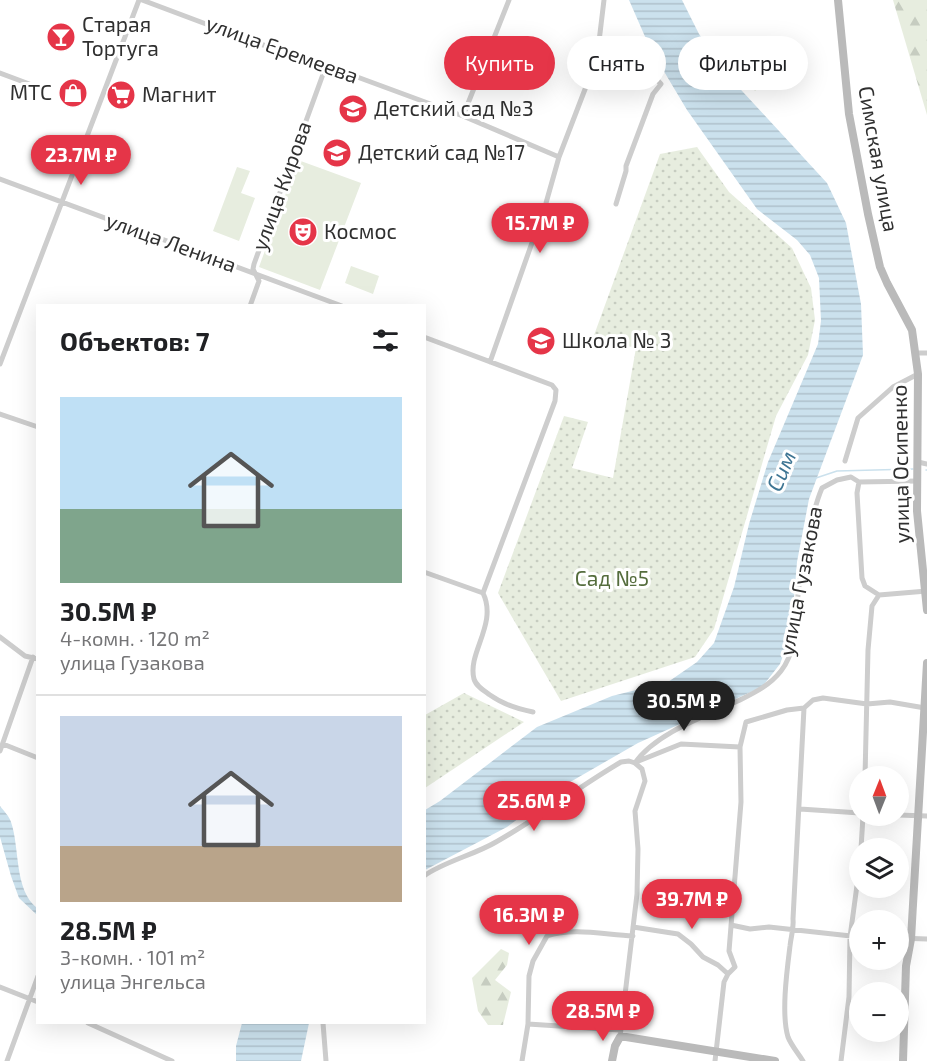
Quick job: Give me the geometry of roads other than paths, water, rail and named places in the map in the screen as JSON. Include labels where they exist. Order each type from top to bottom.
[{"type":"main road","name":"Симская улица","points":[[838,0],[849,114],[868,214],[880,267],[886,283],[906,318]]},
{"type":"main road","name":"улица Осипенко","points":[[906,318],[912,330],[918,374],[917,511],[927,610]]},
{"type":"main road","points":[[904,1058],[906,966],[911,939],[927,663]]},
{"type":"main road","points":[[612,1061],[620,1034],[776,1061]]},
{"type":"street","name":"улица Еремеева","points":[[141,0],[463,116],[557,155]]},
{"type":"street","points":[[0,364],[141,0]]},
{"type":"street","points":[[463,116],[509,0]]},
{"type":"street","points":[[600,36],[604,0]]},
{"type":"street","name":"улица Кирова","points":[[251,304],[259,281],[254,264],[326,66]]},
{"type":"street","points":[[0,73],[32,85]]},
{"type":"street","points":[[490,362],[546,203],[557,155],[584,90]]},
{"type":"street","points":[[616,204],[629,156],[652,94],[656,90]]},
{"type":"street","name":"улица Ленина","points":[[0,179],[337,304]]},
{"type":"street","points":[[426,338],[552,385],[556,390],[555,401],[483,593],[487,602],[486,615],[483,636],[474,666],[474,681],[482,690],[515,709],[533,712]]},
{"type":"street","points":[[915,353],[927,353]]},
{"type":"street","points":[[845,461],[858,418],[893,387],[918,374]]},
{"type":"street","points":[[0,414],[36,426]]},
{"type":"street","points":[[918,462],[927,464]]},
{"type":"street","name":"улица Гузакова","points":[[635,763],[648,746],[764,688],[781,672],[793,642],[802,572],[822,488],[837,480],[851,477],[859,482],[918,481]]},
{"type":"street","points":[[859,482],[857,493],[862,578],[865,586],[879,595],[926,591]]},
{"type":"street","points":[[426,573],[483,593]]},
{"type":"street","points":[[865,766],[868,650],[872,606],[879,595]]},
{"type":"street","points":[[0,637],[25,656],[35,658],[0,751]]},
{"type":"street","points":[[715,1061],[724,982],[735,967],[729,951],[741,802],[740,747],[746,722],[787,710],[804,708],[813,700],[823,698],[867,704],[890,702],[925,708]]},
{"type":"street","points":[[803,1061],[788,1038],[785,1023],[791,937],[794,930],[793,909],[804,708]]},
{"type":"street","points":[[3,744],[36,757]]},
{"type":"street","points":[[635,763],[681,744],[740,747]]},
{"type":"street","points":[[426,875],[481,851],[621,762],[629,761],[642,769],[645,781],[635,811],[638,849],[637,894],[620,1034],[528,1024]]},
{"type":"street","points":[[800,809],[849,812]]},
{"type":"street","points":[[909,816],[927,816]]},
{"type":"street","points":[[731,925],[750,929],[769,927],[849,937]]},
{"type":"street","points":[[633,927],[678,934],[692,944],[703,957],[718,965],[728,974]]},
{"type":"street","points":[[522,1061],[528,1024],[529,976],[533,961],[547,936],[569,933],[633,936]]},
{"type":"street","points":[[911,939],[927,939]]},
{"type":"street","points":[[841,1061],[849,997],[849,970]]},
{"type":"street","points":[[7,1061],[36,981]]},
{"type":"street","points":[[0,987],[36,1001]]},
{"type":"street","points":[[90,1024],[172,1061]]},
{"type":"street","points":[[323,1024],[326,1061]]},
{"type":"water","name":"Сим","points":[[629,0],[682,0],[700,36],[678,36],[678,90],[741,90],[827,183],[846,223],[861,304],[863,355],[809,499],[797,562],[791,634],[780,664],[762,687],[638,743],[558,789],[507,827],[426,869],[426,809],[537,727],[612,696],[668,682],[697,662],[714,643],[734,587],[749,524],[768,462],[818,344],[821,321],[819,278],[810,255],[797,240],[757,209],[687,110],[666,75],[666,36],[645,36]]},
{"type":"water","points":[[0,806],[11,822],[21,880],[30,900],[36,907],[36,914],[19,898],[0,837]]},
{"type":"water","points":[[242,1024],[309,1024],[301,1061],[236,1061],[236,1046]]},
{"type":"waterway","points":[[816,478],[837,471],[913,469]]},
{"type":"place","name":"Старая Тортуга","points":[[61,37]]},
{"type":"place","name":"МТС","points":[[73,93]]},
{"type":"place","name":"Магнит","points":[[121,95]]},
{"type":"place","name":"Детский сад №3","points":[[353,109]]},
{"type":"place","name":"Детский сад №17","points":[[337,153]]},
{"type":"place","name":"Космос","points":[[303,232]]},
{"type":"place","name":"Школа № 3","points":[[541,341]]},
{"type":"park label","name":"Сад №5","points":[[612,579]]}]
